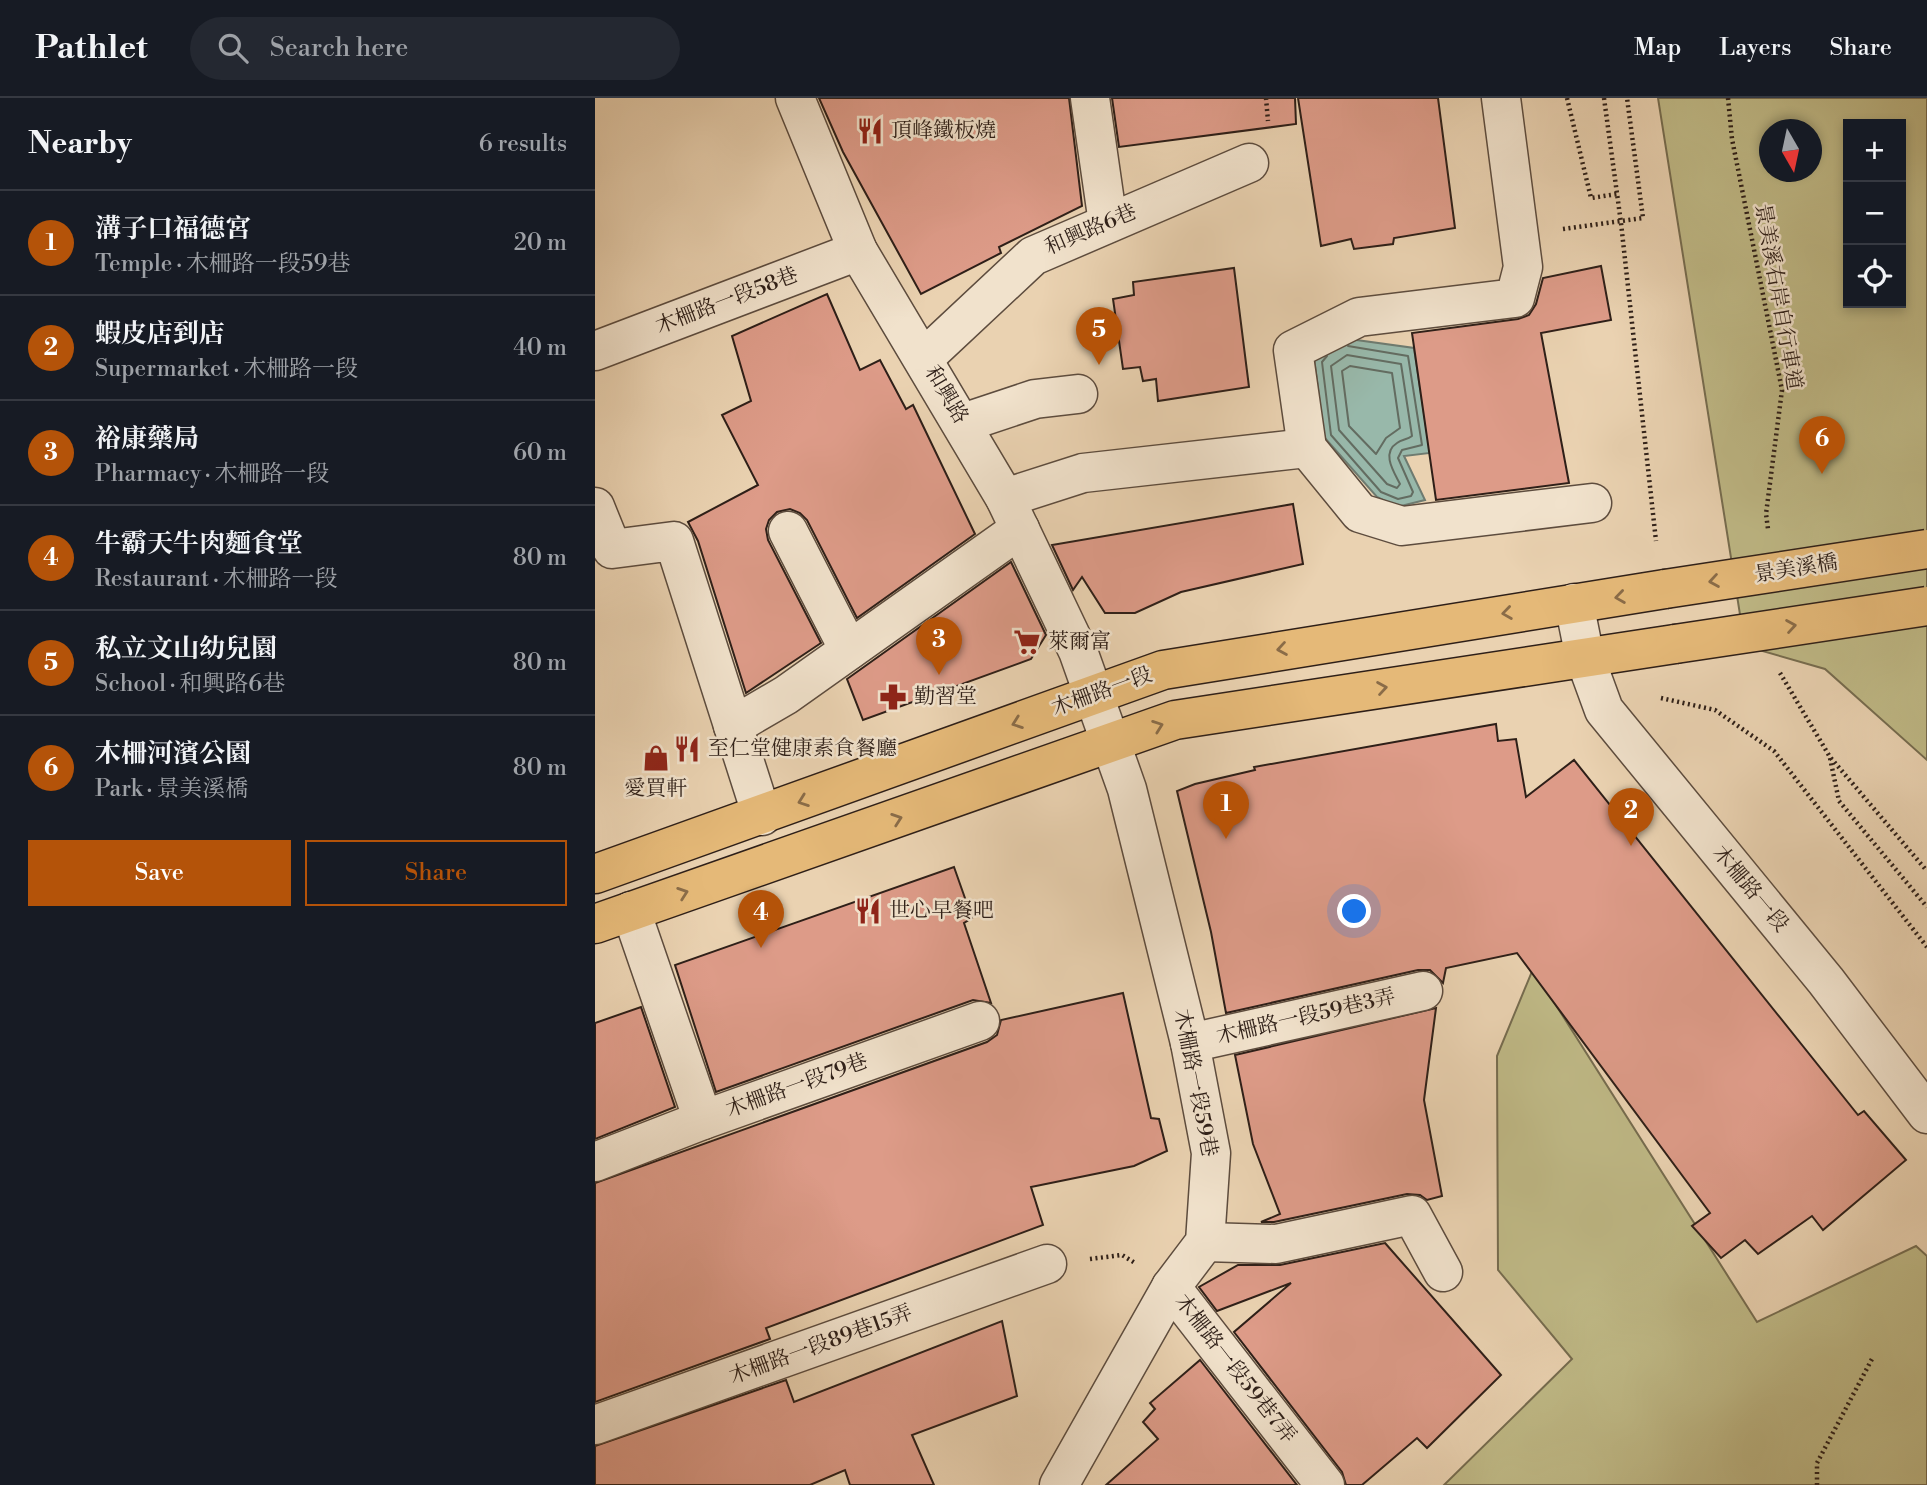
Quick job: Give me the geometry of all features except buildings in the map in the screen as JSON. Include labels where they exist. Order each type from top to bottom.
[{"type":"main road","name":"景美溪橋","points":[[1574,603],[1927,549]]},
{"type":"main road","name":"木柵路一段","points":[[595,874],[762,816],[1093,694],[1177,667],[1574,603]]},
{"type":"main road","points":[[595,924],[1175,720],[1927,606]]},
{"type":"street","name":"和興路","points":[[795,98],[858,251],[963,423],[1013,514],[1078,650],[1093,694]]},
{"type":"street","points":[[1090,98],[1108,223]]},
{"type":"street","points":[[1501,98],[1524,267],[1515,298],[1359,317],[1293,350],[1307,449],[1360,513],[1402,526],[1593,503]]},
{"type":"street","name":"和興路6巷","points":[[924,358],[1033,256],[1249,163]]},
{"type":"street","name":"木柵路一段58巷","points":[[595,351],[858,251]]},
{"type":"street","points":[[963,423],[1035,399],[1078,394]]},
{"type":"street","points":[[733,726],[786,695],[849,650],[1013,514],[1083,473],[1307,449]]},
{"type":"street","points":[[595,508],[613,549],[674,541],[762,816]]},
{"type":"street","points":[[788,531],[849,650]]},
{"type":"street","name":"木柵路一段","points":[[1574,603],[1585,658],[1604,710],[1826,981],[1927,1114]]},
{"type":"street","name":"木柵路一段59巷","points":[[1093,694],[1127,789],[1190,1043],[1211,1153],[1205,1241]]},
{"type":"street","name":"木柵路一段79巷","points":[[631,911],[703,1120],[979,1021]]},
{"type":"street","name":"木柵路一段59巷3弄","points":[[1190,1043],[1423,991]]},
{"type":"street","points":[[595,1162],[703,1120]]},
{"type":"street","points":[[1059,1485],[1171,1287],[1205,1241],[1276,1244],[1412,1215],[1443,1272]]},
{"type":"street","name":"木柵路一段89巷15弄","points":[[595,1425],[1047,1264]]},
{"type":"street","name":"木柵路一段59巷7弄","points":[[1171,1287],[1325,1485]]},
{"type":"path","points":[[1567,98],[1591,198],[1617,194]]},
{"type":"path","points":[[1604,98],[1621,223],[1656,541]]},
{"type":"path","points":[[1519,239],[1643,218],[1627,98]]},
{"type":"path","name":"景美溪右岸自行車道","points":[[1728,98],[1732,139],[1782,390],[1766,514],[1769,541]]},
{"type":"path","points":[[1779,664],[1781,678],[1830,757],[1927,871]]},
{"type":"path","points":[[1661,698],[1715,710],[1774,751],[1927,947]]},
{"type":"path","points":[[1830,757],[1839,801],[1927,907]]},
{"type":"path","points":[[1047,1264],[1122,1255],[1171,1287]]},
{"type":"path","points":[[1817,1485],[1817,1463],[1873,1357]]},
{"type":"shaded area","points":[[1658,98],[1927,98],[1927,760],[1825,669],[1745,646]]},
{"type":"shaded area","points":[[1533,969],[1757,1322],[1916,1246],[1927,1256],[1927,1485],[1444,1485],[1572,1359],[1498,1270],[1497,1056]]},
{"type":"water","points":[[1342,338],[1414,348],[1430,453],[1404,456],[1425,500],[1397,507],[1377,497],[1324,437],[1314,357]]},
{"type":"place","name":"頂峰鐵板燒","points":[[870,131]]},
{"type":"place","name":"私立文山幼兒園","points":[[1099,365]]},
{"type":"place","name":"木柵河濱公園","points":[[1822,474]]},
{"type":"place","name":"萊爾富","points":[[1027,642]]},
{"type":"place","name":"裕康藥局","points":[[939,675]]},
{"type":"place","name":"勤習堂","points":[[893,697]]},
{"type":"place","name":"至仁堂健康素食餐廳","points":[[687,749]]},
{"type":"place","name":"愛買軒","points":[[656,758]]},
{"type":"place","name":"溝子口福德宮","points":[[1226,839]]},
{"type":"place","name":"蝦皮店到店","points":[[1631,846]]},
{"type":"place","name":"世心早餐吧","points":[[868,911]]},
{"type":"place","name":"牛霸天牛肉麵食堂","points":[[761,948]]}]
